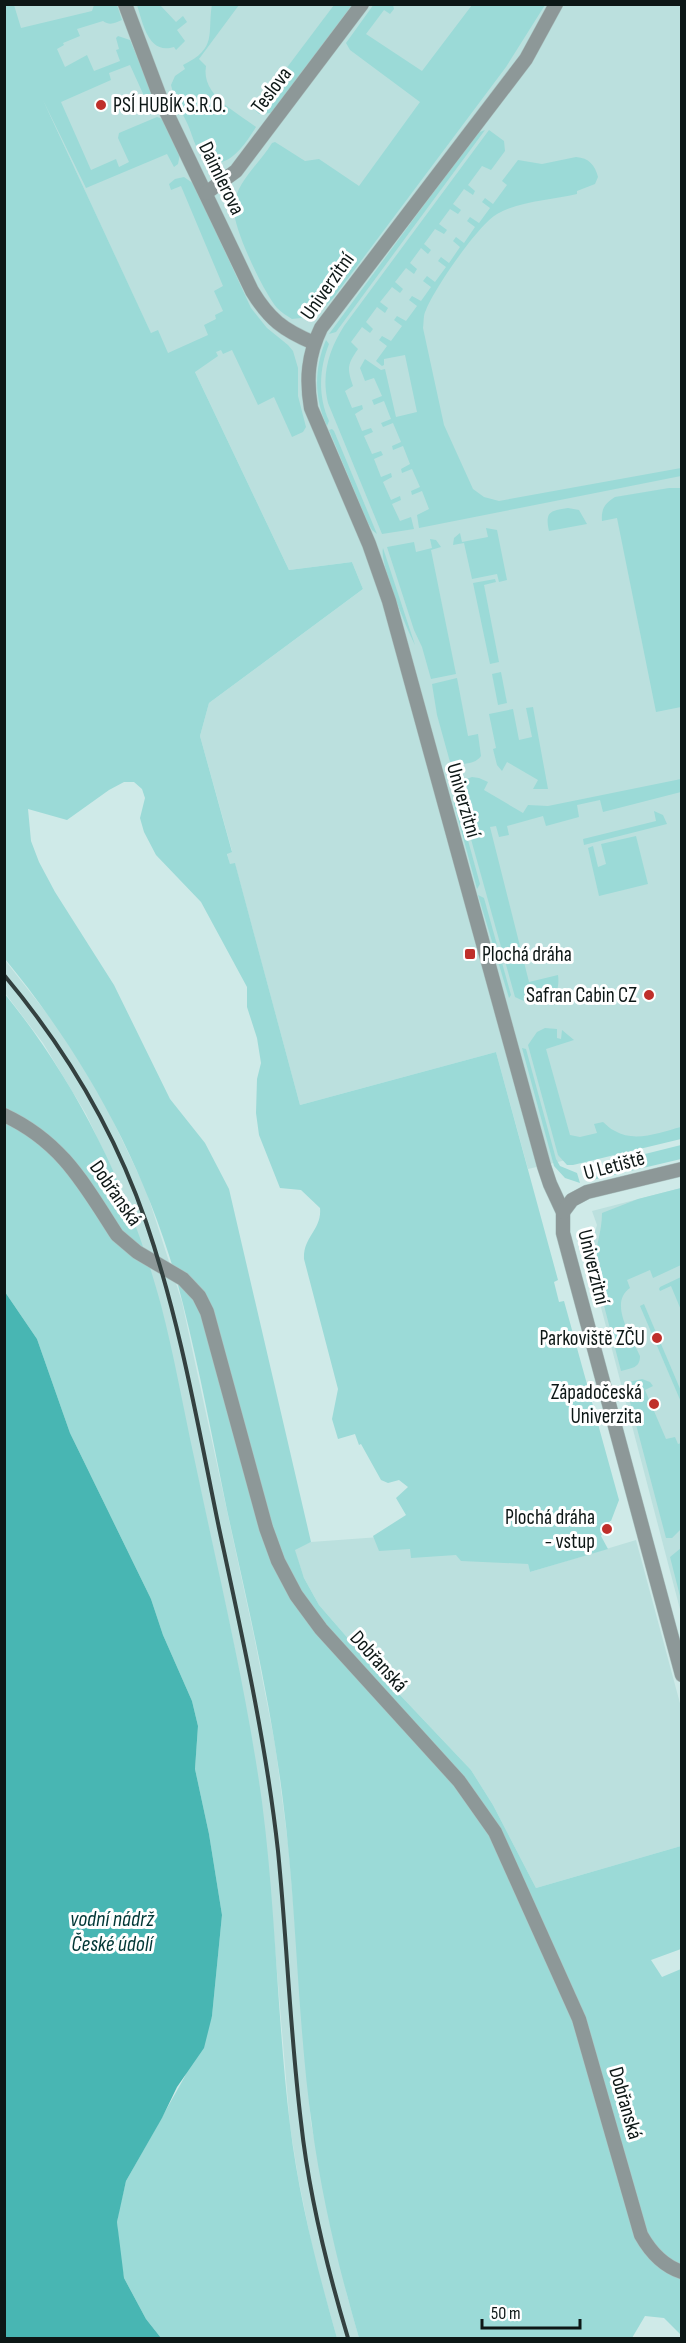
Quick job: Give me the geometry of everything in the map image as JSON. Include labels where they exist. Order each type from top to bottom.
[{"type":"street","name":"Daimlerova","points":[[125,4],[164,105],[252,291],[264,311],[276,323],[294,335],[314,343]]},
{"type":"street","name":"Teslova","points":[[206,193],[236,171],[362,4]]},
{"type":"street","name":"Univerzitní","points":[[556,4],[526,59],[332,312],[314,343],[308,379],[311,408],[369,544],[388,601],[544,1166],[563,1212],[563,1233],[681,1675]]},
{"type":"street","name":"Dobřanská","points":[[4,1115],[43,1138],[64,1157],[126,1245],[183,1279],[199,1296],[213,1331],[266,1528],[278,1561],[296,1595],[321,1629],[459,1781],[495,1832],[579,2019],[641,2235],[655,2254],[673,2269],[681,2272]]},
{"type":"street","name":"U Letiště","points":[[563,1212],[567,1205],[578,1196],[681,1169]]},
{"type":"shaded area","points":[[5,4],[681,5],[681,1133],[528,1169],[496,1052],[300,1105],[235,864],[230,865],[227,853],[232,851],[200,736],[209,703],[363,589],[352,562],[289,570],[195,372],[166,366],[16,42]]},
{"type":"shaded area","points":[[212,4],[239,5],[199,59],[206,66],[206,76],[214,94],[256,127],[234,156],[218,163],[210,161],[197,149],[171,85],[175,76],[185,69],[183,65],[202,53],[206,46],[210,32]]},
{"type":"shaded area","points":[[374,4],[393,5],[394,9],[390,14],[384,10],[366,34],[422,71],[472,5],[545,5],[506,67],[334,297],[314,319],[310,317],[292,319],[271,300],[249,258],[234,215],[236,197],[249,173],[275,142],[305,161],[319,159],[359,186],[420,102],[350,50],[346,43]]},
{"type":"shaded area","points":[[4,5],[14,5],[21,28],[92,11],[94,5],[117,5],[122,20],[110,24],[103,21],[77,29],[80,36],[63,43],[64,45],[57,49],[65,67],[87,55],[94,71],[120,61],[116,50],[119,49],[116,38],[118,36],[130,40],[153,94],[151,99],[138,107],[145,98],[130,65],[109,73],[111,80],[61,102],[91,170],[116,159],[119,167],[129,162],[118,138],[119,133],[157,117],[165,120],[180,154],[178,164],[174,167],[167,154],[86,188],[43,100],[151,333],[158,330],[168,353],[208,335],[204,325],[216,319],[215,315],[223,311],[214,291],[223,286],[181,186],[171,190],[169,184],[175,179],[184,177],[194,184],[251,308],[267,328],[293,351],[298,368],[298,396],[306,427],[303,432],[292,437],[274,397],[258,405],[232,350],[223,354],[221,350],[216,352],[218,356],[195,372],[289,570],[352,562],[363,589],[209,703],[200,736],[232,852],[227,854],[230,864],[235,863],[300,1105],[496,1052],[558,1280],[554,1282],[559,1302],[564,1301],[619,1500],[611,1521],[601,1536],[608,1549],[530,1572],[528,1564],[461,1561],[456,1555],[411,1558],[410,1549],[379,1551],[373,1536],[406,1515],[396,1498],[408,1487],[399,1480],[388,1483],[381,1480],[361,1444],[359,1445],[355,1434],[338,1439],[332,1419],[338,1389],[304,1259],[306,1244],[318,1222],[320,1208],[301,1190],[280,1188],[259,1135],[256,1113],[257,1079],[261,1063],[257,1038],[247,1007],[247,987],[201,902],[156,855],[144,832],[140,818],[145,798],[142,789],[134,782],[124,782],[109,790],[67,820],[28,809],[31,841],[55,892],[114,985],[170,1099],[205,1143],[229,1189],[311,1542],[295,1550],[304,1578],[319,1605],[365,1658],[471,1770],[493,1805],[536,1888],[681,1846],[681,1949],[651,1960],[662,1977],[681,1969],[681,2335],[664,2318],[645,2316],[632,2338],[359,2338],[332,2234],[312,2126],[303,2045],[288,1842],[266,1691],[183,1304],[170,1257],[153,1210],[135,1165],[113,1121],[63,1038],[5,959]]},
{"type":"shaded area","points":[[137,5],[160,5],[176,22],[183,16],[187,22],[177,30],[185,41],[176,50],[174,47],[165,48],[152,42],[144,28]]},
{"type":"shaded area","points":[[334,5],[352,5],[276,108],[271,113],[259,114],[255,110]]},
{"type":"shaded area","points":[[485,130],[336,332],[329,334],[477,133]]},
{"type":"shaded area","points":[[489,130],[504,141],[505,151],[491,170],[482,166],[468,185],[475,191],[473,195],[464,189],[453,204],[461,210],[458,214],[450,209],[439,224],[447,230],[444,234],[435,229],[424,244],[431,250],[428,254],[421,248],[410,263],[417,269],[414,274],[406,268],[395,282],[403,289],[400,293],[392,287],[380,302],[388,308],[385,313],[377,307],[366,322],[373,329],[370,333],[362,327],[351,342],[358,349],[349,367],[353,386],[345,391],[352,408],[362,405],[363,409],[355,414],[362,431],[371,428],[373,432],[364,436],[372,454],[381,451],[383,455],[374,459],[381,477],[391,473],[392,477],[383,482],[391,500],[400,496],[401,500],[392,504],[400,521],[411,517],[414,529],[382,534],[328,403],[325,382],[330,353],[344,326]]},
{"type":"shaded area","points":[[576,157],[588,161],[593,166],[598,177],[595,184],[577,191],[577,194],[506,210],[489,220],[447,273],[424,314],[423,328],[444,425],[473,489],[484,497],[499,501],[681,468],[681,476],[419,528],[417,515],[429,509],[422,491],[412,495],[411,491],[420,487],[412,469],[402,473],[401,469],[410,464],[403,446],[393,450],[392,446],[401,442],[393,423],[383,427],[381,423],[391,419],[384,401],[374,405],[372,400],[382,396],[374,378],[365,381],[360,368],[365,359],[381,370],[385,369],[396,417],[417,412],[405,355],[384,359],[382,366],[376,361],[387,346],[379,340],[382,336],[391,341],[402,326],[394,320],[397,316],[406,321],[417,306],[409,300],[412,296],[421,301],[431,287],[423,281],[427,276],[435,282],[446,267],[438,261],[441,257],[449,263],[460,247],[453,241],[456,237],[464,243],[475,227],[467,221],[470,217],[479,223],[490,208],[482,202],[485,198],[493,204],[507,185],[502,181],[518,160],[542,164]]},
{"type":"shaded area","points":[[326,340],[329,344],[323,363],[321,383],[325,412],[329,421],[327,426],[320,405],[317,383],[319,361]]},
{"type":"shaded area","points":[[332,429],[377,534],[367,521],[329,430]]},
{"type":"shaded area","points":[[681,488],[681,707],[656,712],[617,518],[602,521],[602,513],[604,507],[615,497]]},
{"type":"shaded area","points":[[568,508],[579,510],[587,524],[549,531],[550,513]]},
{"type":"shaded area","points":[[486,528],[497,530],[507,580],[499,582],[497,574],[472,579],[464,543],[453,545],[454,538],[460,533],[462,542],[488,537]]},
{"type":"shaded area","points":[[430,539],[436,540],[441,547],[431,550],[456,674],[431,679],[387,547],[414,542],[416,552],[432,548]]},
{"type":"shaded area","points":[[383,548],[415,645],[389,581]]},
{"type":"shaded area","points":[[495,579],[496,582],[484,585],[499,662],[490,664],[473,583]]},
{"type":"shaded area","points":[[501,672],[507,703],[498,705],[492,674]]},
{"type":"shaded area","points":[[457,678],[468,736],[478,734],[481,756],[467,764],[450,762],[437,715],[432,684]]},
{"type":"shaded area","points":[[533,707],[548,789],[533,789],[538,780],[507,762],[502,771],[497,765],[493,749],[496,748],[489,714],[513,709],[519,740],[532,737],[526,708]]},
{"type":"shaded area","points":[[472,777],[488,782],[484,790],[523,813],[528,805],[548,806],[681,779],[681,792],[603,812],[600,800],[577,805],[579,817],[546,826],[543,816],[507,826],[509,835],[499,837],[496,826],[490,827],[529,982],[558,975],[556,992],[546,1001],[531,1003],[515,997],[457,789],[466,779]]},
{"type":"shaded area","points":[[455,793],[480,884],[477,889],[454,804]]},
{"type":"shaded area","points":[[654,811],[663,815],[667,824],[584,845],[583,839],[656,821]]},
{"type":"shaded area","points":[[636,836],[648,884],[599,896],[588,848],[593,846],[598,867],[606,864],[601,844]]},
{"type":"shaded area","points":[[478,895],[484,898],[511,995],[509,998]]},
{"type":"shaded area","points":[[4,959],[60,1030],[105,1104],[146,1190],[182,1302],[275,1744],[289,1851],[311,2123],[347,2295],[359,2338],[337,2338],[315,2261],[298,2177],[290,2126],[267,1853],[253,1747],[233,1640],[161,1308],[126,1198],[86,1114],[43,1043],[5,993]]},
{"type":"shaded area","points":[[4,993],[56,1065],[99,1141],[134,1221],[166,1324],[248,1715],[267,1842],[290,2125],[309,2233],[337,2338],[161,2338],[146,2319],[124,2278],[117,2222],[126,2181],[184,2078],[212,2016],[222,1915],[209,1834],[195,1769],[198,1726],[192,1701],[163,1635],[151,1599],[70,1433],[37,1339],[5,1292]]},
{"type":"shaded area","points":[[545,1028],[557,1029],[557,1038],[561,1039],[562,1030],[574,1040],[546,1049],[570,1135],[580,1137],[597,1133],[594,1124],[603,1122],[613,1130],[631,1136],[648,1135],[681,1127],[681,1139],[567,1165],[558,1155],[528,1045],[537,1032]]},
{"type":"shaded area","points":[[522,1048],[526,1049],[556,1159],[560,1166],[577,1173],[580,1183],[565,1178],[554,1166]]},
{"type":"shaded area","points":[[681,1145],[681,1159],[588,1181],[587,1172],[593,1167]]},
{"type":"shaded area","name":"Západočeská Univerzita","points":[[681,1188],[681,1613],[592,1273],[589,1251],[597,1225],[592,1211]]},
{"type":"shaded area","points":[[681,1188],[681,1265],[653,1278],[650,1270],[627,1280],[630,1288],[624,1294],[621,1311],[640,1360],[632,1368],[621,1371],[594,1267],[602,1213],[638,1199]]},
{"type":"shaded area","points":[[681,1277],[681,1310],[671,1286],[660,1291],[659,1289]]},
{"type":"shaded area","points":[[644,1304],[681,1391],[681,1402],[640,1306]]},
{"type":"shaded area","points":[[642,1379],[653,1386],[645,1390],[666,1439],[675,1437],[678,1444],[681,1443],[681,1529],[672,1538],[666,1538],[625,1383]]},
{"type":"shaded area","points":[[448,1532],[528,1564],[530,1572],[636,1540],[681,1707],[681,1846],[536,1888],[493,1805],[471,1770],[365,1658],[319,1605],[304,1578],[294,1549],[311,1542]]},
{"type":"shaded area","points":[[681,1548],[681,1600],[670,1557]]},
{"type":"water","name":"vodní nádrž České údolí","points":[[5,1292],[37,1339],[70,1433],[151,1599],[163,1635],[192,1701],[198,1726],[195,1769],[209,1834],[222,1915],[212,2016],[204,2048],[177,2087],[126,2181],[117,2222],[124,2278],[146,2319],[161,2338],[5,2338]]},
{"type":"railway","points":[[4,975],[48,1032],[87,1092],[104,1124],[134,1189],[146,1222],[179,1335],[260,1729],[278,1851],[304,2150],[320,2232],[348,2338]]},
{"type":"place","name":"PSÍ HUBÍK S.R.O.","points":[[101,105]]},
{"type":"place","name":"Plochá dráha","points":[[470,954]]},
{"type":"place","name":"Safran Cabin CZ","points":[[649,995]]},
{"type":"place","name":"Parkoviště ZČU","points":[[657,1338]]},
{"type":"place","name":"Západočeská Univerzita","points":[[654,1404]]},
{"type":"place","name":"Plochá dráha - vstup","points":[[607,1529]]}]
